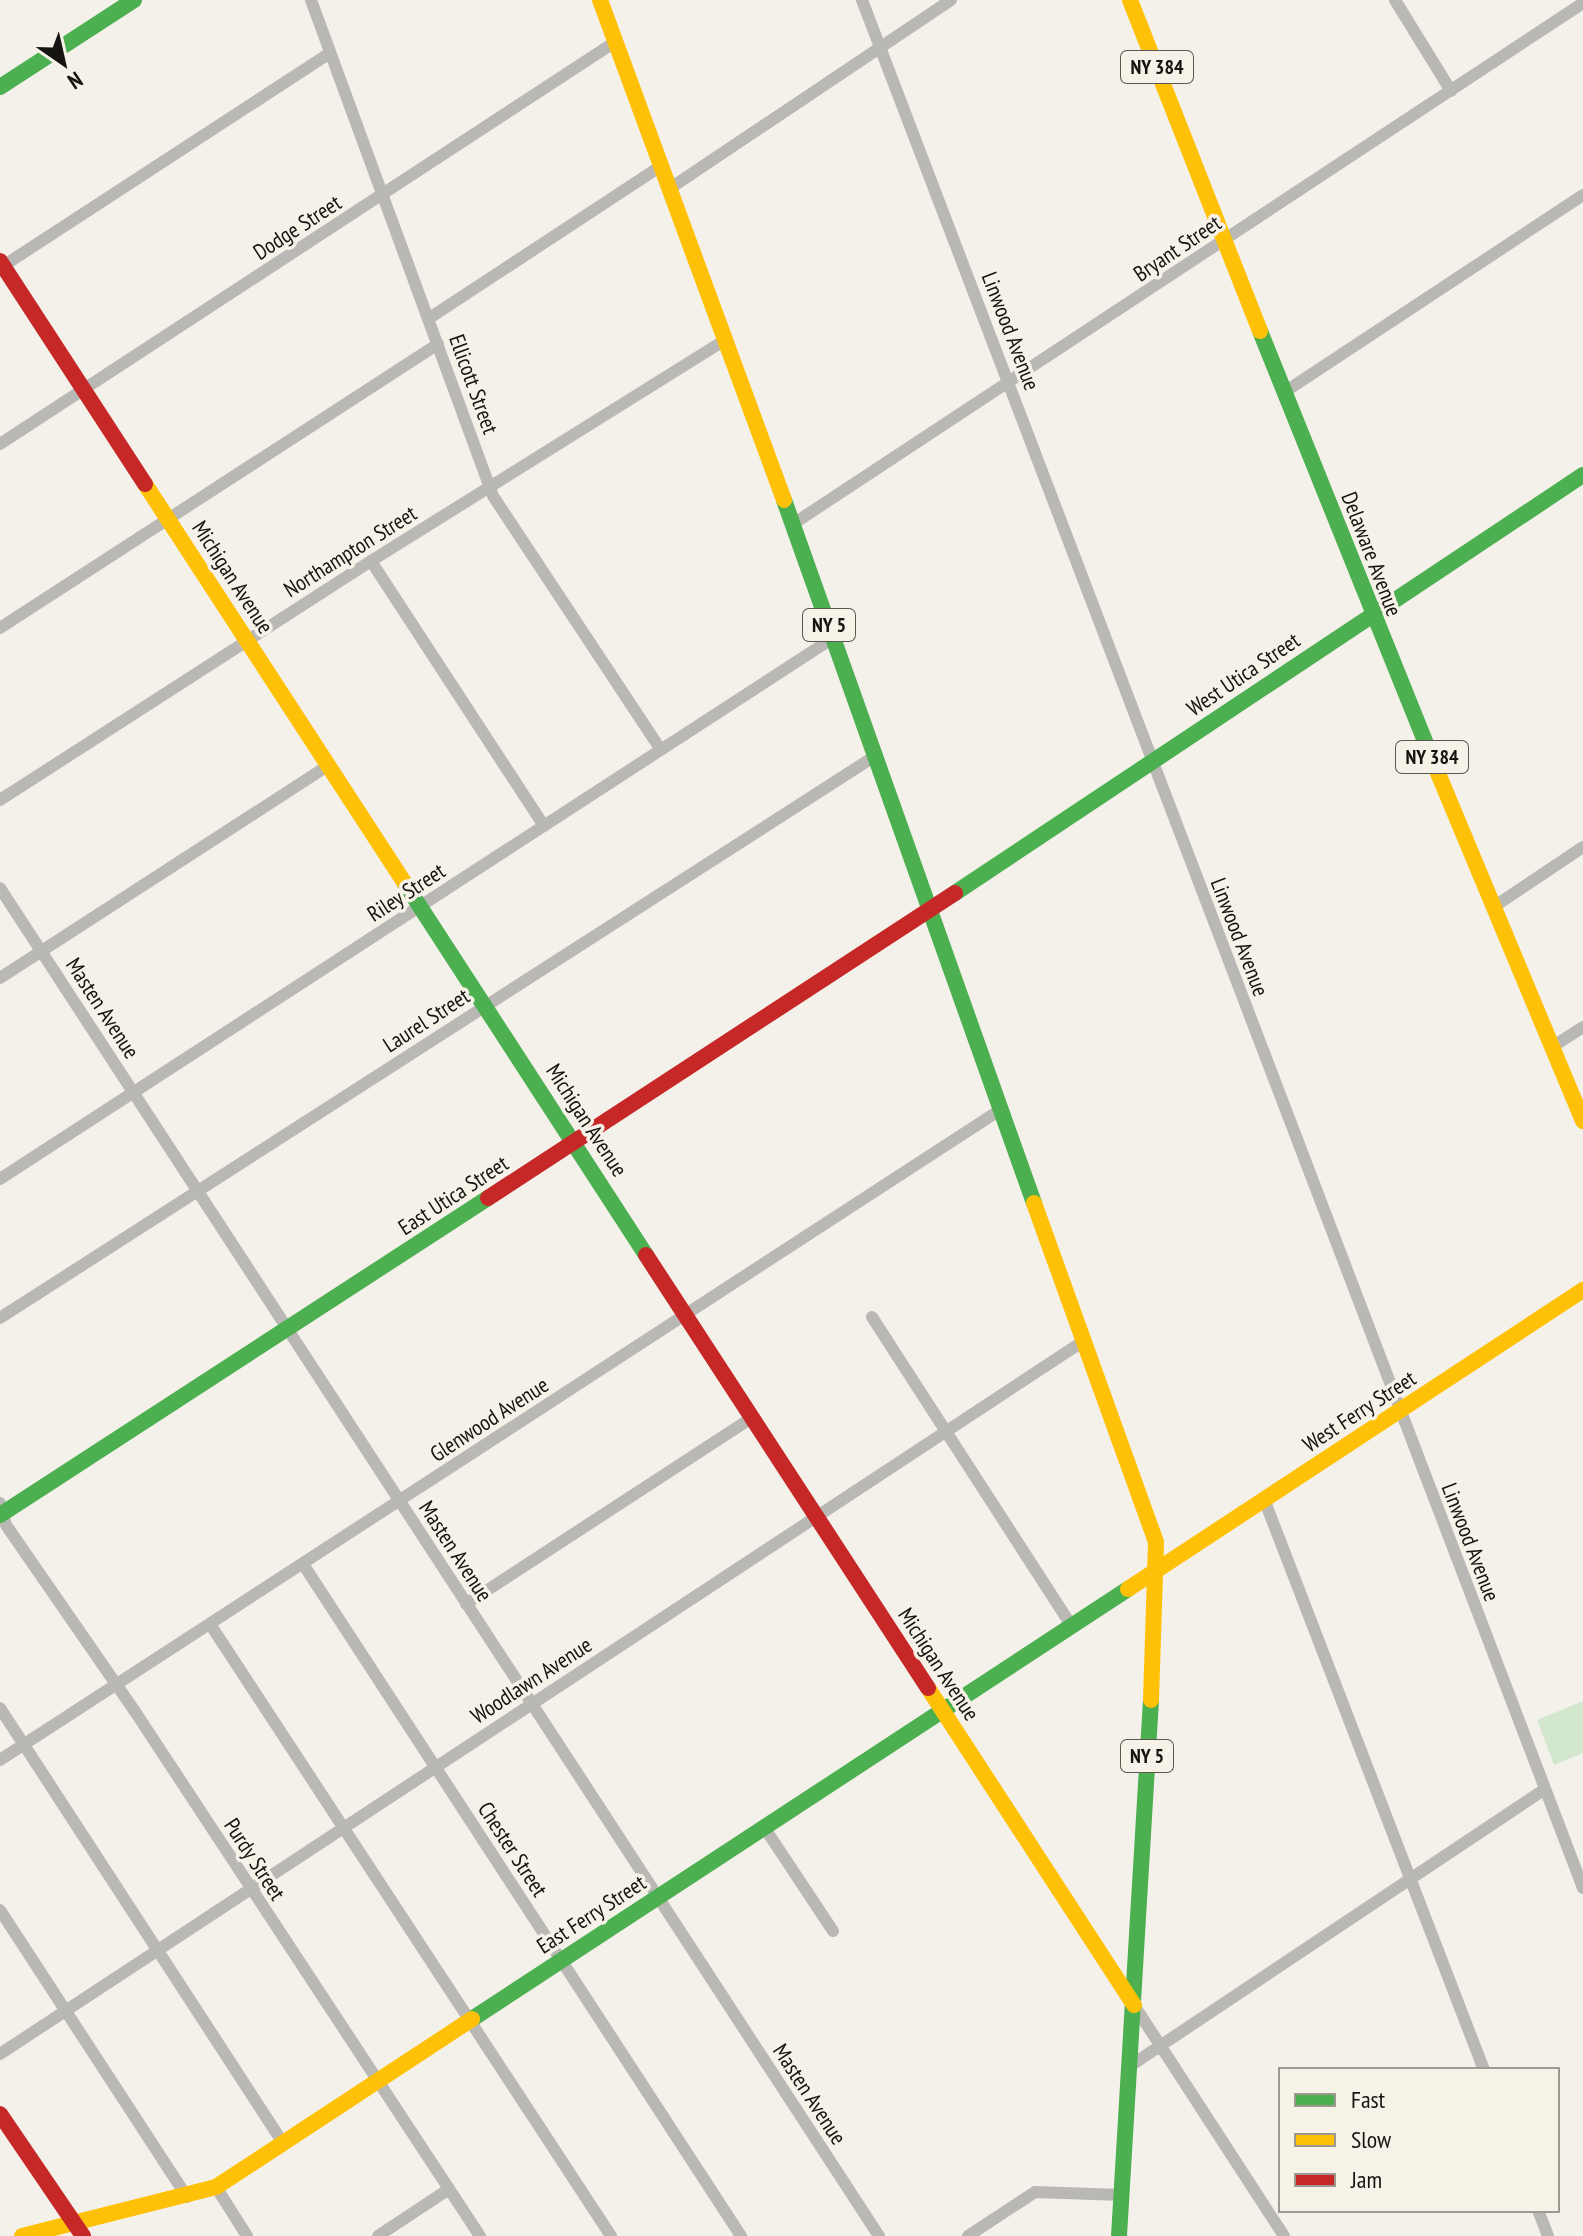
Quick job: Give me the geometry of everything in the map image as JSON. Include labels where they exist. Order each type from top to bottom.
[{"type":"street","points":[[0,87],[134,0]]},
{"type":"street","name":"Ellicott Street","points":[[311,0],[490,486],[661,750]]},
{"type":"street","name":"NY 5","points":[[600,0],[793,524],[928,911],[1156,1542],[1158,1568],[1119,2236]]},
{"type":"street","name":"Linwood Avenue","points":[[862,0],[1010,382],[1398,1411],[1583,1888]]},
{"type":"street","points":[[669,189],[951,0]]},
{"type":"street","name":"Delaware Avenue","points":[[1130,0],[1372,615],[1583,1121]]},
{"type":"street","points":[[1395,0],[1451,91]]},
{"type":"street","name":"Bryant Street","points":[[793,524],[1583,3]]},
{"type":"street","name":"Dodge Street","points":[[0,444],[615,42]]},
{"type":"street","points":[[1,265],[330,53]]},
{"type":"street","points":[[428,319],[661,166]]},
{"type":"street","points":[[1286,391],[1583,195]]},
{"type":"street","name":"Michigan Avenue","points":[[1,265],[576,1142],[1134,2005]]},
{"type":"street","name":"Northampton Street","points":[[0,800],[371,561],[725,340]]},
{"type":"street","points":[[0,628],[438,344]]},
{"type":"street","name":"West Utica Street","points":[[928,911],[1583,475]]},
{"type":"street","points":[[371,561],[544,826]]},
{"type":"street","name":"Riley Street","points":[[0,1179],[833,638]]},
{"type":"street","name":"Laurel Street","points":[[0,1318],[875,756]]},
{"type":"street","points":[[0,978],[329,765]]},
{"type":"street","points":[[1495,906],[1583,847]]},
{"type":"street","name":"Masten Avenue","points":[[0,888],[879,2236]]},
{"type":"street","name":"East Utica Street","points":[[1,1510],[287,1329],[928,911]]},
{"type":"street","points":[[1552,1047],[1583,1027]]},
{"type":"street","name":"Glenwood Avenue","points":[[0,1760],[1000,1110]]},
{"type":"street","name":"West Ferry Street","points":[[1158,1568],[1583,1290]]},
{"type":"street","points":[[872,1317],[1071,1625]]},
{"type":"street","name":"Woodlawn Avenue","points":[[0,2054],[1085,1340]]},
{"type":"street","points":[[466,1604],[753,1417]]},
{"type":"street","points":[[1264,1499],[1483,2068]]},
{"type":"street","name":"Purdy Street","points":[[1,1510],[6,1525],[480,2236]]},
{"type":"street","name":"Chester Street","points":[[303,1564],[741,2236]]},
{"type":"street","name":"East Ferry Street","points":[[22,2236],[79,2230],[216,2187],[1158,1568]]},
{"type":"street","points":[[210,1624],[611,2236]]},
{"type":"street","points":[[0,1708],[283,2143]]},
{"type":"street","points":[[1130,2066],[1545,1789]]},
{"type":"street","points":[[764,1827],[833,1931]]},
{"type":"street","points":[[0,1910],[187,2197]]},
{"type":"street","points":[[1134,2005],[1284,2236]]},
{"type":"street","points":[[0,2114],[79,2230]]},
{"type":"street","points":[[216,2187],[247,2236]]},
{"type":"street","points":[[378,2236],[449,2189]]},
{"type":"street","points":[[968,2236],[1035,2192],[1122,2195]]},
{"type":"street","points":[[1539,2212],[1548,2236]]},
{"type":"green space","points":[[1583,1701],[1583,1753],[1554,1765],[1537,1720]]},
{"type":"traffic: fast","points":[[0,87],[134,0]]},
{"type":"traffic: fast","points":[[1260,331],[1435,766]]},
{"type":"traffic: fast","points":[[955,893],[1583,475]]},
{"type":"traffic: fast","points":[[784,500],[1034,1203]]},
{"type":"traffic: fast","points":[[404,882],[646,1255]]},
{"type":"traffic: fast","points":[[0,1515],[488,1198]]},
{"type":"traffic: fast","points":[[472,2019],[1128,1589]]},
{"type":"traffic: fast","points":[[1119,2236],[1151,1700]]},
{"type":"traffic: slow","points":[[600,0],[784,500]]},
{"type":"traffic: slow","points":[[1130,0],[1260,331]]},
{"type":"traffic: slow","points":[[145,484],[404,882]]},
{"type":"traffic: slow","points":[[1435,766],[1583,1121]]},
{"type":"traffic: slow","points":[[1034,1203],[1156,1542],[1151,1700]]},
{"type":"traffic: slow","points":[[1128,1589],[1583,1290]]},
{"type":"traffic: slow","points":[[928,1688],[1134,2005]]},
{"type":"traffic: slow","points":[[22,2236],[216,2187],[472,2019]]},
{"type":"traffic: jam","points":[[0,261],[145,484]]},
{"type":"traffic: jam","points":[[488,1198],[955,893]]},
{"type":"traffic: jam","points":[[646,1255],[928,1688]]},
{"type":"traffic: jam","points":[[0,2114],[83,2236]]}]
